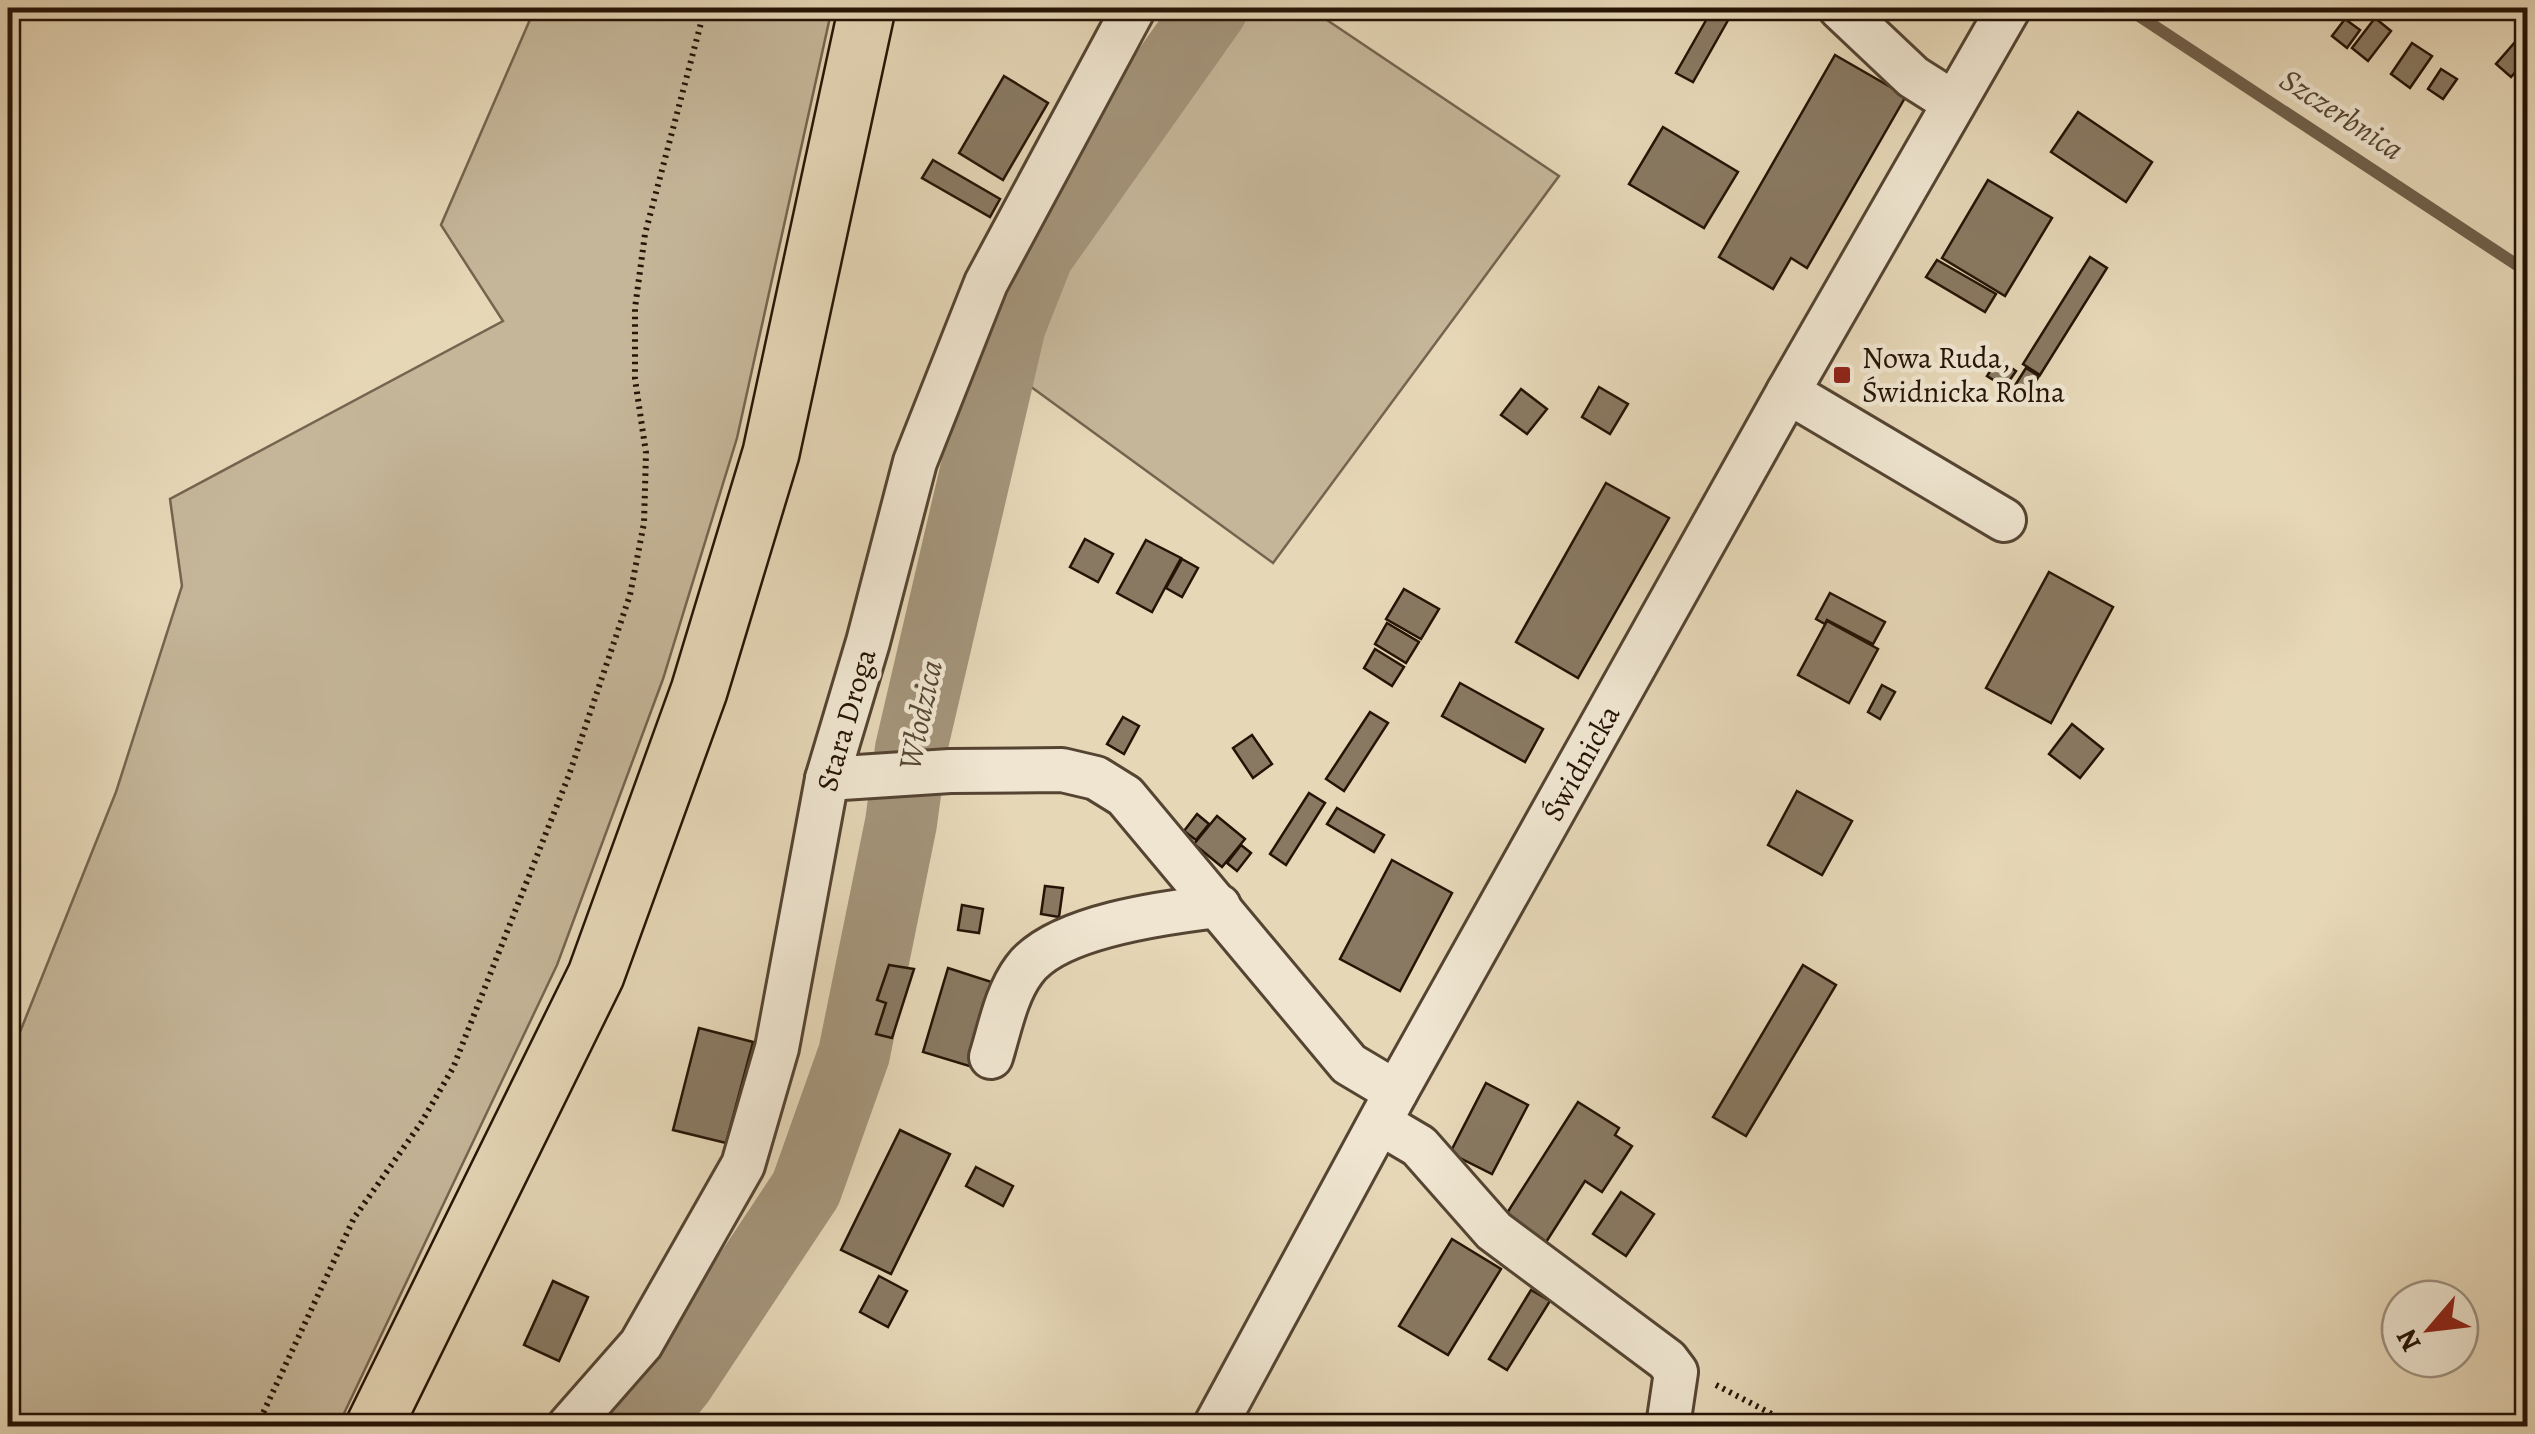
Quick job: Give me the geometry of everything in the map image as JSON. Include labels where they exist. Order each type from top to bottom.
[{"type":"main road","points":[[374,1426],[596,975],[699,691],[772,453],[868,8]]},
{"type":"street","name":"Stara Droga","points":[[570,1426],[641,1344],[744,1165],[777,1048],[868,642],[914,462],[986,283],[1134,8]]},
{"type":"street","points":[[1840,8],[1914,77],[1954,103]]},
{"type":"street","name":"Świdnicka","points":[[1215,1426],[1388,1107],[1788,392],[2009,8]]},
{"type":"street","points":[[1788,392],[2004,520]]},
{"type":"street","points":[[838,779],[950,771],[1062,770],[1096,778],[1125,796],[1494,1231],[1667,1360],[1676,1372],[1668,1426]]},
{"type":"street","points":[[991,1057],[1013,989],[1038,954],[1080,936],[1154,914],[1219,906]]},
{"type":"path","points":[[257,1426],[354,1218],[421,1123],[454,1068],[570,775],[630,595],[644,523],[646,453],[635,378],[635,308],[645,234],[705,8]]},
{"type":"path","points":[[1667,1360],[1794,1426]]},
{"type":"shaded area","points":[[535,8],[832,8],[737,438],[663,679],[557,965],[338,1426],[8,1426],[8,1051],[18,1037],[116,792],[182,586],[170,499],[503,321],[441,225]]},
{"type":"shaded area","points":[[1212,8],[1309,8],[1559,176],[1273,563],[1023,381],[1010,325],[1038,254]]},
{"type":"building","points":[[1713,8],[1731,15],[1693,82],[1676,73]]},
{"type":"building","points":[[2375,18],[2391,31],[2368,61],[2352,48]]},
{"type":"building","points":[[2345,19],[2360,30],[2347,48],[2332,36]]},
{"type":"building","points":[[2523,33],[2528,37],[2528,58],[2511,77],[2496,64]]},
{"type":"building","points":[[2412,43],[2432,56],[2410,88],[2391,74]]},
{"type":"building","points":[[1835,55],[1906,96],[1807,268],[1791,258],[1773,289],[1719,257]]},
{"type":"building","points":[[2441,69],[2457,79],[2443,99],[2428,89]]},
{"type":"building","points":[[1004,76],[1048,103],[1003,180],[959,153]]},
{"type":"building","points":[[2078,112],[2152,162],[2126,202],[2051,152]]},
{"type":"building","points":[[1663,127],[1738,172],[1704,228],[1629,184]]},
{"type":"building","points":[[933,160],[1000,199],[990,217],[922,178]]},
{"type":"building","points":[[1988,180],[2052,218],[2005,296],[1942,258]]},
{"type":"building","points":[[2090,257],[2107,268],[2040,375],[2023,364]]},
{"type":"building","points":[[1937,260],[1996,294],[1985,312],[1926,277]]},
{"type":"building","points":[[1998,359],[2016,371],[2005,387],[1987,376]]},
{"type":"building","points":[[2026,368],[2039,376],[2027,396],[2014,387]]},
{"type":"building","points":[[1599,387],[1628,404],[1610,434],[1582,417]]},
{"type":"building","points":[[1521,389],[1547,409],[1527,434],[1501,415]]},
{"type":"building","points":[[1606,483],[1669,518],[1578,678],[1516,642]]},
{"type":"building","points":[[1085,539],[1113,554],[1098,582],[1070,567]]},
{"type":"building","points":[[1146,540],[1181,558],[1152,612],[1117,593]]},
{"type":"building","points":[[1182,559],[1198,568],[1182,597],[1166,588]]},
{"type":"building","points":[[2049,572],[2113,607],[2051,723],[1986,688]]},
{"type":"building","points":[[1404,589],[1439,609],[1421,639],[1386,619]]},
{"type":"building","points":[[1830,593],[1885,622],[1873,644],[1827,620],[1825,624],[1816,619]]},
{"type":"building","points":[[1827,621],[1878,649],[1849,703],[1798,675]]},
{"type":"building","points":[[1387,623],[1419,642],[1406,663],[1375,644]]},
{"type":"building","points":[[1375,649],[1404,667],[1392,686],[1364,668]]},
{"type":"building","points":[[1460,683],[1543,729],[1525,762],[1442,716]]},
{"type":"building","points":[[1882,685],[1895,692],[1880,719],[1868,712]]},
{"type":"building","points":[[1370,712],[1388,723],[1344,791],[1326,779]]},
{"type":"building","points":[[1123,717],[1139,726],[1124,754],[1107,744]]},
{"type":"building","points":[[2072,724],[2103,749],[2080,778],[2049,754]]},
{"type":"building","points":[[1252,735],[1272,764],[1253,778],[1233,748]]},
{"type":"building","points":[[1797,791],[1852,821],[1822,875],[1768,845]]},
{"type":"building","points":[[1309,793],[1325,803],[1286,865],[1270,854]]},
{"type":"building","points":[[1337,808],[1384,835],[1374,852],[1327,824]]},
{"type":"building","points":[[1197,814],[1209,824],[1196,840],[1184,831]]},
{"type":"building","points":[[1217,816],[1245,839],[1222,867],[1194,844]]},
{"type":"building","points":[[1241,845],[1251,853],[1237,871],[1227,863]]},
{"type":"building","points":[[1392,860],[1452,893],[1400,991],[1340,959]]},
{"type":"building","points":[[1045,886],[1063,888],[1059,917],[1041,914]]},
{"type":"building","points":[[962,905],[983,909],[979,933],[958,930]]},
{"type":"building","points":[[889,965],[914,969],[892,1038],[876,1034],[886,1003],[877,1000]]},
{"type":"building","points":[[1803,965],[1836,985],[1746,1136],[1713,1117]]},
{"type":"building","points":[[948,968],[1004,986],[979,1069],[923,1052]]},
{"type":"building","points":[[699,1028],[753,1042],[726,1143],[673,1130]]},
{"type":"building","points":[[1486,1083],[1528,1105],[1492,1174],[1450,1153]]},
{"type":"building","points":[[1578,1102],[1619,1128],[1615,1135],[1632,1146],[1602,1192],[1585,1181],[1541,1250],[1500,1224]]},
{"type":"building","points":[[900,1130],[950,1154],[891,1274],[841,1250]]},
{"type":"building","points":[[976,1167],[1013,1186],[1003,1206],[966,1186]]},
{"type":"building","points":[[1621,1192],[1654,1214],[1626,1256],[1593,1234]]},
{"type":"building","points":[[1452,1239],[1501,1269],[1448,1355],[1399,1326]]},
{"type":"building","points":[[879,1276],[907,1291],[888,1327],[860,1312]]},
{"type":"building","points":[[553,1281],[588,1297],[559,1361],[524,1345]]},
{"type":"building","points":[[1531,1290],[1550,1301],[1507,1370],[1489,1359]]},
{"type":"waterway","name":"Włodzica","points":[[642,1426],[678,1382],[806,1189],[854,1054],[901,823],[911,749],[1010,325],[1038,254],[1212,8]]},
{"type":"waterway","name":"Szczerbnica","points":[[2127,8],[2517,265],[2528,267]]},
{"type":"place","name":"Nowa Ruda, Świdnicka Rolna","points":[[1842,375]]}]
